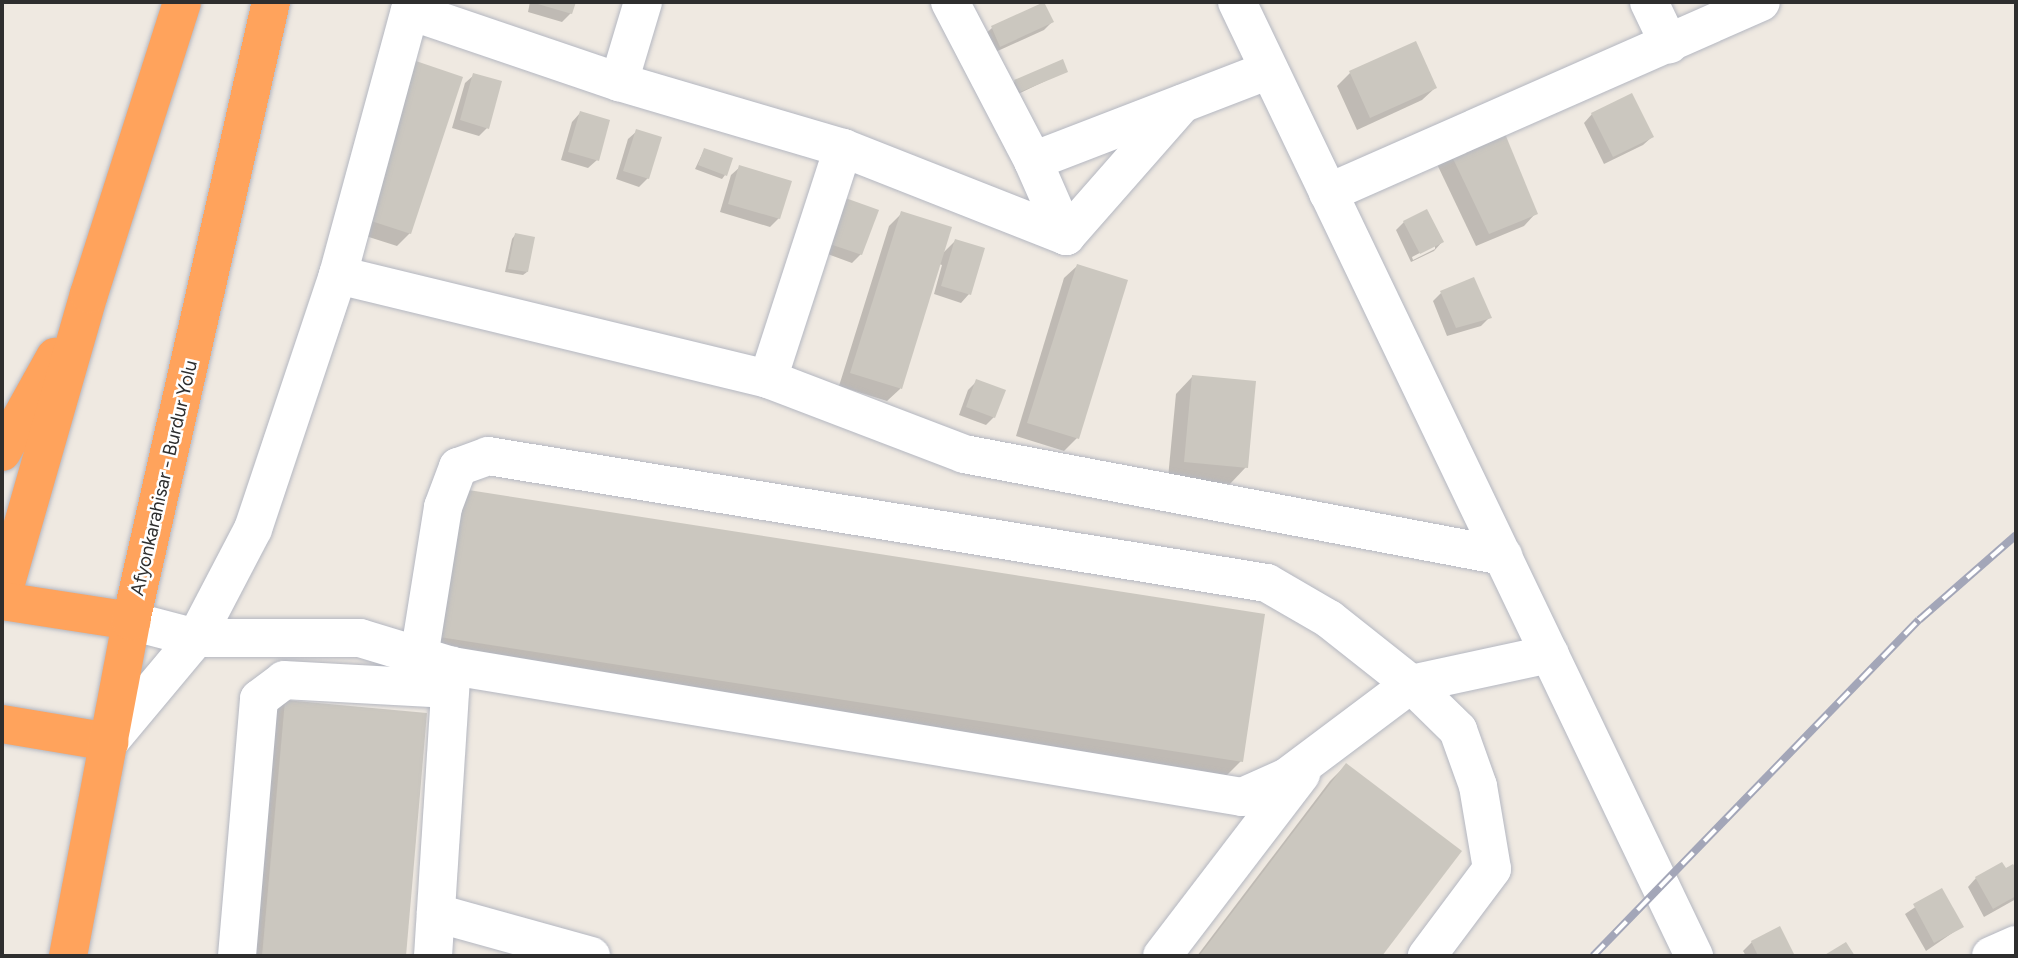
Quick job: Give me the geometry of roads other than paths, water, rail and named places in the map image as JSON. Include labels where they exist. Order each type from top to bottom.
[{"type":"highway","points":[[131,621],[2,599],[89,294],[182,2]]},
{"type":"highway","name":"Afyonkarahisar - Burdur Yolu","points":[[68,956],[131,621],[271,2]]},
{"type":"highway","points":[[2,452],[89,294]]},
{"type":"highway","points":[[2,724],[109,742]]},
{"type":"street","points":[[619,82],[643,2]]},
{"type":"street","points":[[950,2],[1033,161],[1066,236]]},
{"type":"street","points":[[1237,2],[1694,956]]},
{"type":"street","points":[[1649,2],[1670,44]]},
{"type":"street","points":[[1328,193],[1761,2]]},
{"type":"street","points":[[109,742],[196,638],[253,529],[338,275],[411,6],[619,82],[843,148],[1066,236]]},
{"type":"street","points":[[1033,161],[1269,70]]},
{"type":"street","points":[[1066,236],[1182,104]]},
{"type":"street","points":[[768,379],[843,148]]},
{"type":"street","points":[[338,275],[768,379],[964,454],[1503,556]]},
{"type":"street","points":[[433,956],[443,507],[458,467],[488,456],[1267,583],[1329,619],[1411,684],[1458,730],[1478,786],[1492,869],[1427,956]]},
{"type":"street","points":[[131,621],[196,638],[360,638],[440,671]]},
{"type":"street","points":[[237,956],[259,699],[284,680],[440,671],[1242,797],[1287,777],[1411,684],[1550,654]]},
{"type":"street","points":[[1162,956],[1312,759]]},
{"type":"street","points":[[436,913],[590,956]]},
{"type":"railway","points":[[1593,956],[1919,620],[2016,535]]}]
